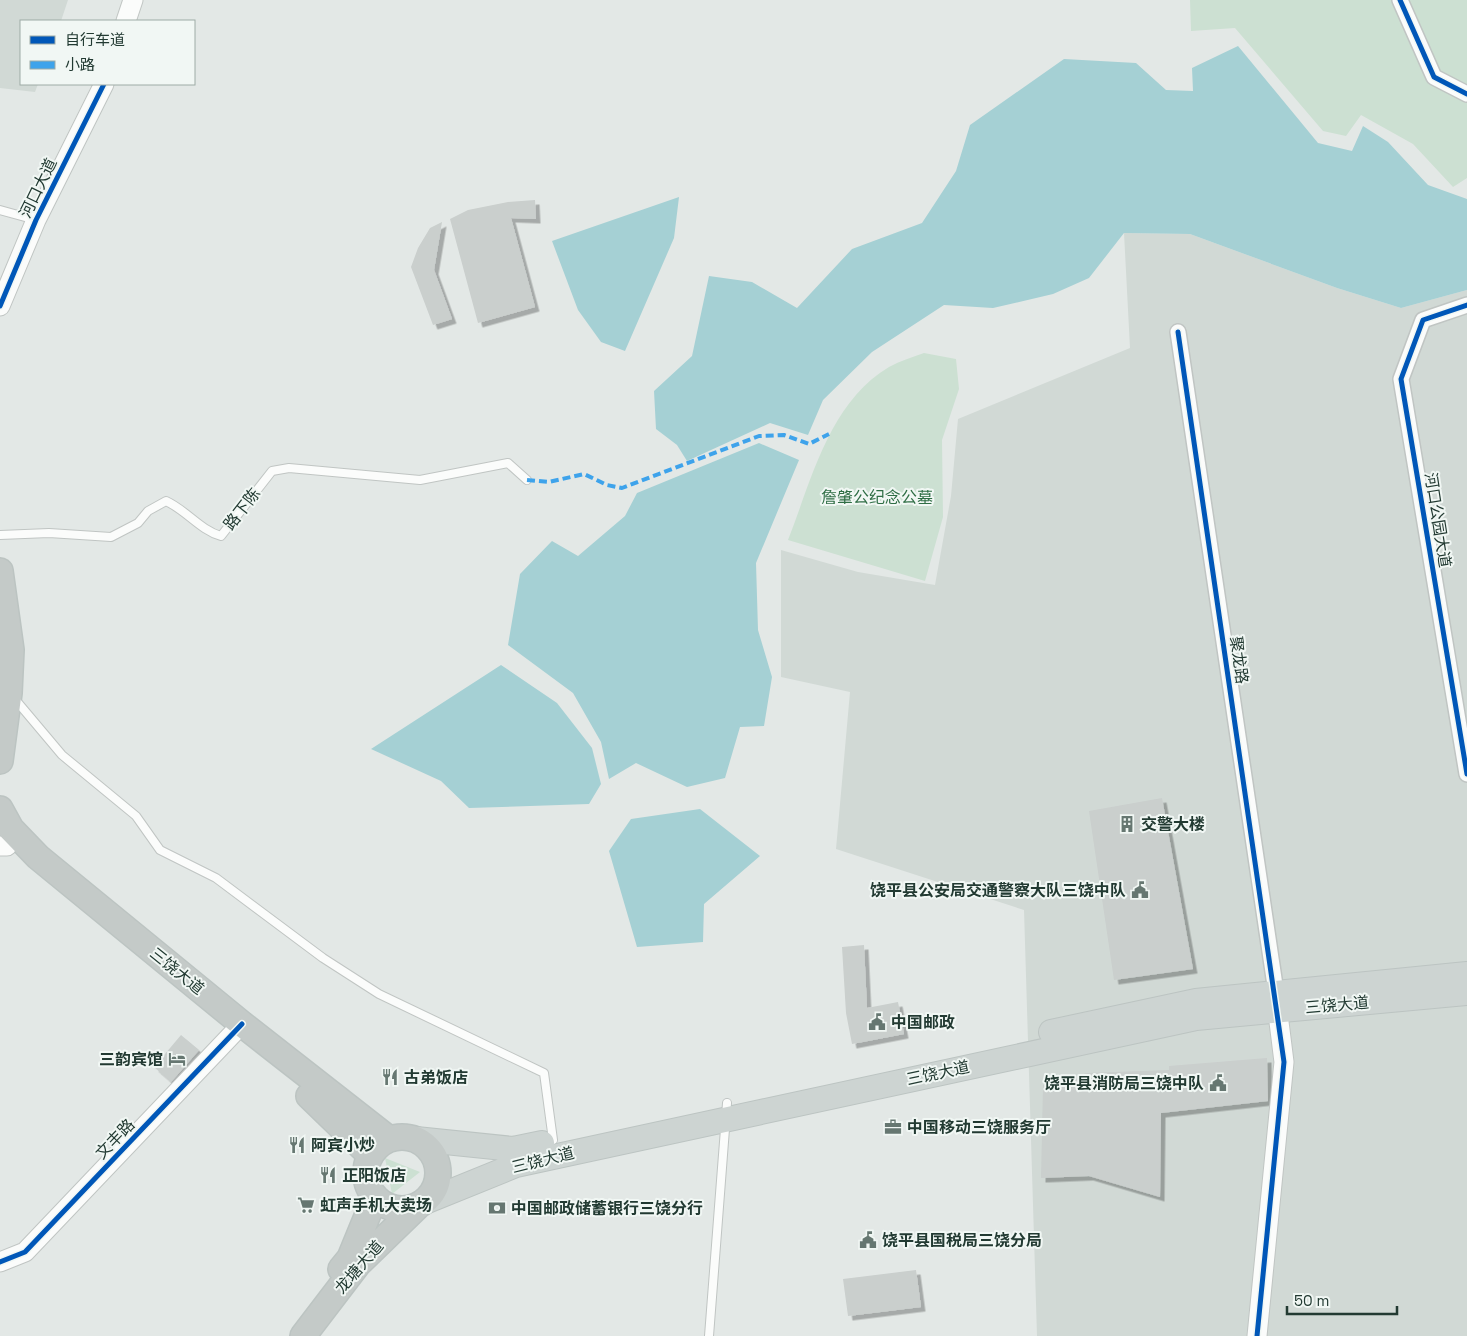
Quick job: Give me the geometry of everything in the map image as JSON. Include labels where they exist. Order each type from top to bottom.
[{"type":"highway","points":[[0,571],[11,650],[9,693],[0,761]]},
{"type":"highway","name":"三饶大道","points":[[0,809],[11,829],[38,857],[236,1030]]},
{"type":"highway","name":"三饶大道","points":[[2,842],[28,871],[325,1100],[389,1139]]},
{"type":"highway","name":"三饶大道","points":[[325,1100],[370,1155]]},
{"type":"highway","points":[[406,1137],[416,1140],[426,1146],[437,1165],[435,1187],[429,1197],[420,1204],[409,1208],[396,1209],[385,1205],[375,1197],[368,1187],[366,1175],[370,1155],[377,1146],[389,1139],[406,1137]]},
{"type":"highway","name":"龙塘大道","points":[[303,1336],[354,1261],[375,1197]]},
{"type":"highway","name":"龙塘大道","points":[[291,1336],[354,1261],[420,1204]]},
{"type":"main road","name":"三饶大道","points":[[1277,1001],[1467,974]]},
{"type":"main road","name":"三饶大道","points":[[416,1140],[514,1157],[727,1111],[1196,1001],[1277,1001],[1467,993]]},
{"type":"main road","name":"三饶大道","points":[[420,1204],[514,1157],[553,1140],[727,1111]]},
{"type":"street","points":[[126,20],[133,0]]},
{"type":"street","points":[[1400,0],[1434,77],[1467,94]]},
{"type":"street","name":"河口大道","points":[[0,306],[36,220],[104,85]]},
{"type":"street","name":"河口公园大道","points":[[1467,305],[1423,320],[1402,379],[1467,774]]},
{"type":"street","name":"聚龙路","points":[[1178,332],[1277,1001]]},
{"type":"street","points":[[1257,1336],[1284,1062],[1277,1001]]},
{"type":"street","name":"文丰路","points":[[0,1262],[25,1252],[236,1030]]},
{"type":"lane","points":[[0,210],[36,220]]},
{"type":"lane","name":"路下陈","points":[[0,535],[50,533],[111,537],[138,524],[148,511],[166,501],[179,507],[207,532],[221,536],[272,471],[290,468],[420,480],[508,463],[527,480]]},
{"type":"lane","points":[[9,693],[62,755],[136,816],[160,850],[216,878],[323,958],[379,994],[544,1074],[553,1140]]},
{"type":"lane","points":[[709,1336],[727,1111]]},
{"type":"shaded area","points":[[0,0],[68,0],[61,20],[20,20],[20,85],[38,85],[35,92],[0,88]]},
{"type":"shaded area","points":[[1124,233],[1190,234],[1337,288],[1401,308],[1467,290],[1467,1336],[1037,1336],[1024,910],[836,849],[850,692],[781,677],[781,550],[858,572],[935,585],[951,496],[958,419],[1130,348]]},
{"type":"green space","points":[[1190,0],[1467,0],[1467,178],[1453,187],[1413,144],[1361,115],[1346,136],[1323,131],[1235,28],[1191,31]]},
{"type":"green space","name":"詹肇公纪念公墓","points":[[924,353],[956,359],[959,389],[942,440],[943,517],[925,581],[788,540],[825,444],[837,421],[851,401],[868,382],[889,367]]},
{"type":"green space","points":[[385,1158],[420,1172],[392,1194]]},
{"type":"water","points":[[1238,46],[1318,143],[1352,151],[1363,126],[1388,142],[1428,185],[1467,199],[1467,290],[1401,308],[1337,288],[1190,234],[1124,233],[1089,278],[1053,294],[993,308],[944,305],[872,352],[823,400],[808,435],[770,423],[687,461],[677,445],[656,429],[654,391],[692,356],[709,276],[752,282],[797,308],[852,249],[922,223],[956,171],[970,125],[1064,59],[1136,63],[1166,90],[1193,91],[1192,68]]},
{"type":"water","points":[[679,197],[674,238],[625,351],[601,342],[578,310],[552,241]]},
{"type":"water","points":[[759,443],[799,460],[756,563],[758,630],[772,677],[764,726],[740,727],[725,778],[687,787],[636,763],[609,779],[601,742],[573,693],[508,645],[520,574],[552,541],[578,556],[625,516],[637,493]]},
{"type":"water","points":[[501,665],[557,703],[592,748],[601,784],[589,804],[469,808],[441,781],[371,749]]},
{"type":"water","points":[[700,809],[760,856],[704,904],[703,942],[637,947],[609,851],[631,819]]},
{"type":"building","points":[[535,200],[536,219],[511,218],[535,307],[478,323],[450,219],[468,210],[508,202]]},
{"type":"building","points":[[442,222],[434,270],[452,319],[433,325],[411,267],[418,248],[430,228]]},
{"type":"building","name":"饶平县公安局交通警察大队三饶中队","points":[[1162,798],[1193,969],[1114,980],[1089,811]]},
{"type":"building","points":[[864,945],[867,1008],[898,1002],[904,1034],[852,1044],[846,1013],[842,947]]},
{"type":"building","points":[[181,1035],[199,1050],[171,1082],[154,1067]]},
{"type":"building","points":[[1267,1058],[1268,1101],[1161,1113],[1160,1197],[1089,1176],[1041,1178],[1043,1085],[1087,1073],[1169,1070],[1169,1066]]},
{"type":"building","points":[[916,1270],[921,1307],[848,1316],[843,1279]]},
{"type":"marked path","points":[[527,480],[549,482],[584,474],[607,485],[622,488],[759,436],[784,435],[809,444],[829,434]]},
{"type":"cycle path","points":[[1400,0],[1434,77],[1467,94]]},
{"type":"cycle path","points":[[0,306],[36,220],[104,85]]},
{"type":"cycle path","points":[[1467,305],[1423,320],[1401,379],[1467,774]]},
{"type":"cycle path","points":[[1178,332],[1284,1062],[1257,1336]]},
{"type":"cycle path","points":[[0,1262],[25,1252],[242,1024]]},
{"type":"place","name":"交警大楼","points":[[1127,824]]},
{"type":"place","name":"饶平县公安局交通警察大队三饶中队","points":[[1140,890]]},
{"type":"place","name":"中国邮政","points":[[877,1022]]},
{"type":"place","name":"三韵宾馆","points":[[177,1059]]},
{"type":"place","name":"古弟饭店","points":[[390,1077]]},
{"type":"place","name":"饶平县消防局三饶中队","points":[[1218,1083]]},
{"type":"place","name":"中国移动三饶服务厅","points":[[893,1127]]},
{"type":"place","name":"阿宾小炒","points":[[297,1145]]},
{"type":"place","name":"正阳饭店","points":[[328,1175]]},
{"type":"place","name":"虹声手机大卖场","points":[[306,1205]]},
{"type":"place","name":"中国邮政储蓄银行三饶分行","points":[[497,1208]]},
{"type":"place","name":"饶平县国税局三饶分局","points":[[868,1240]]}]
